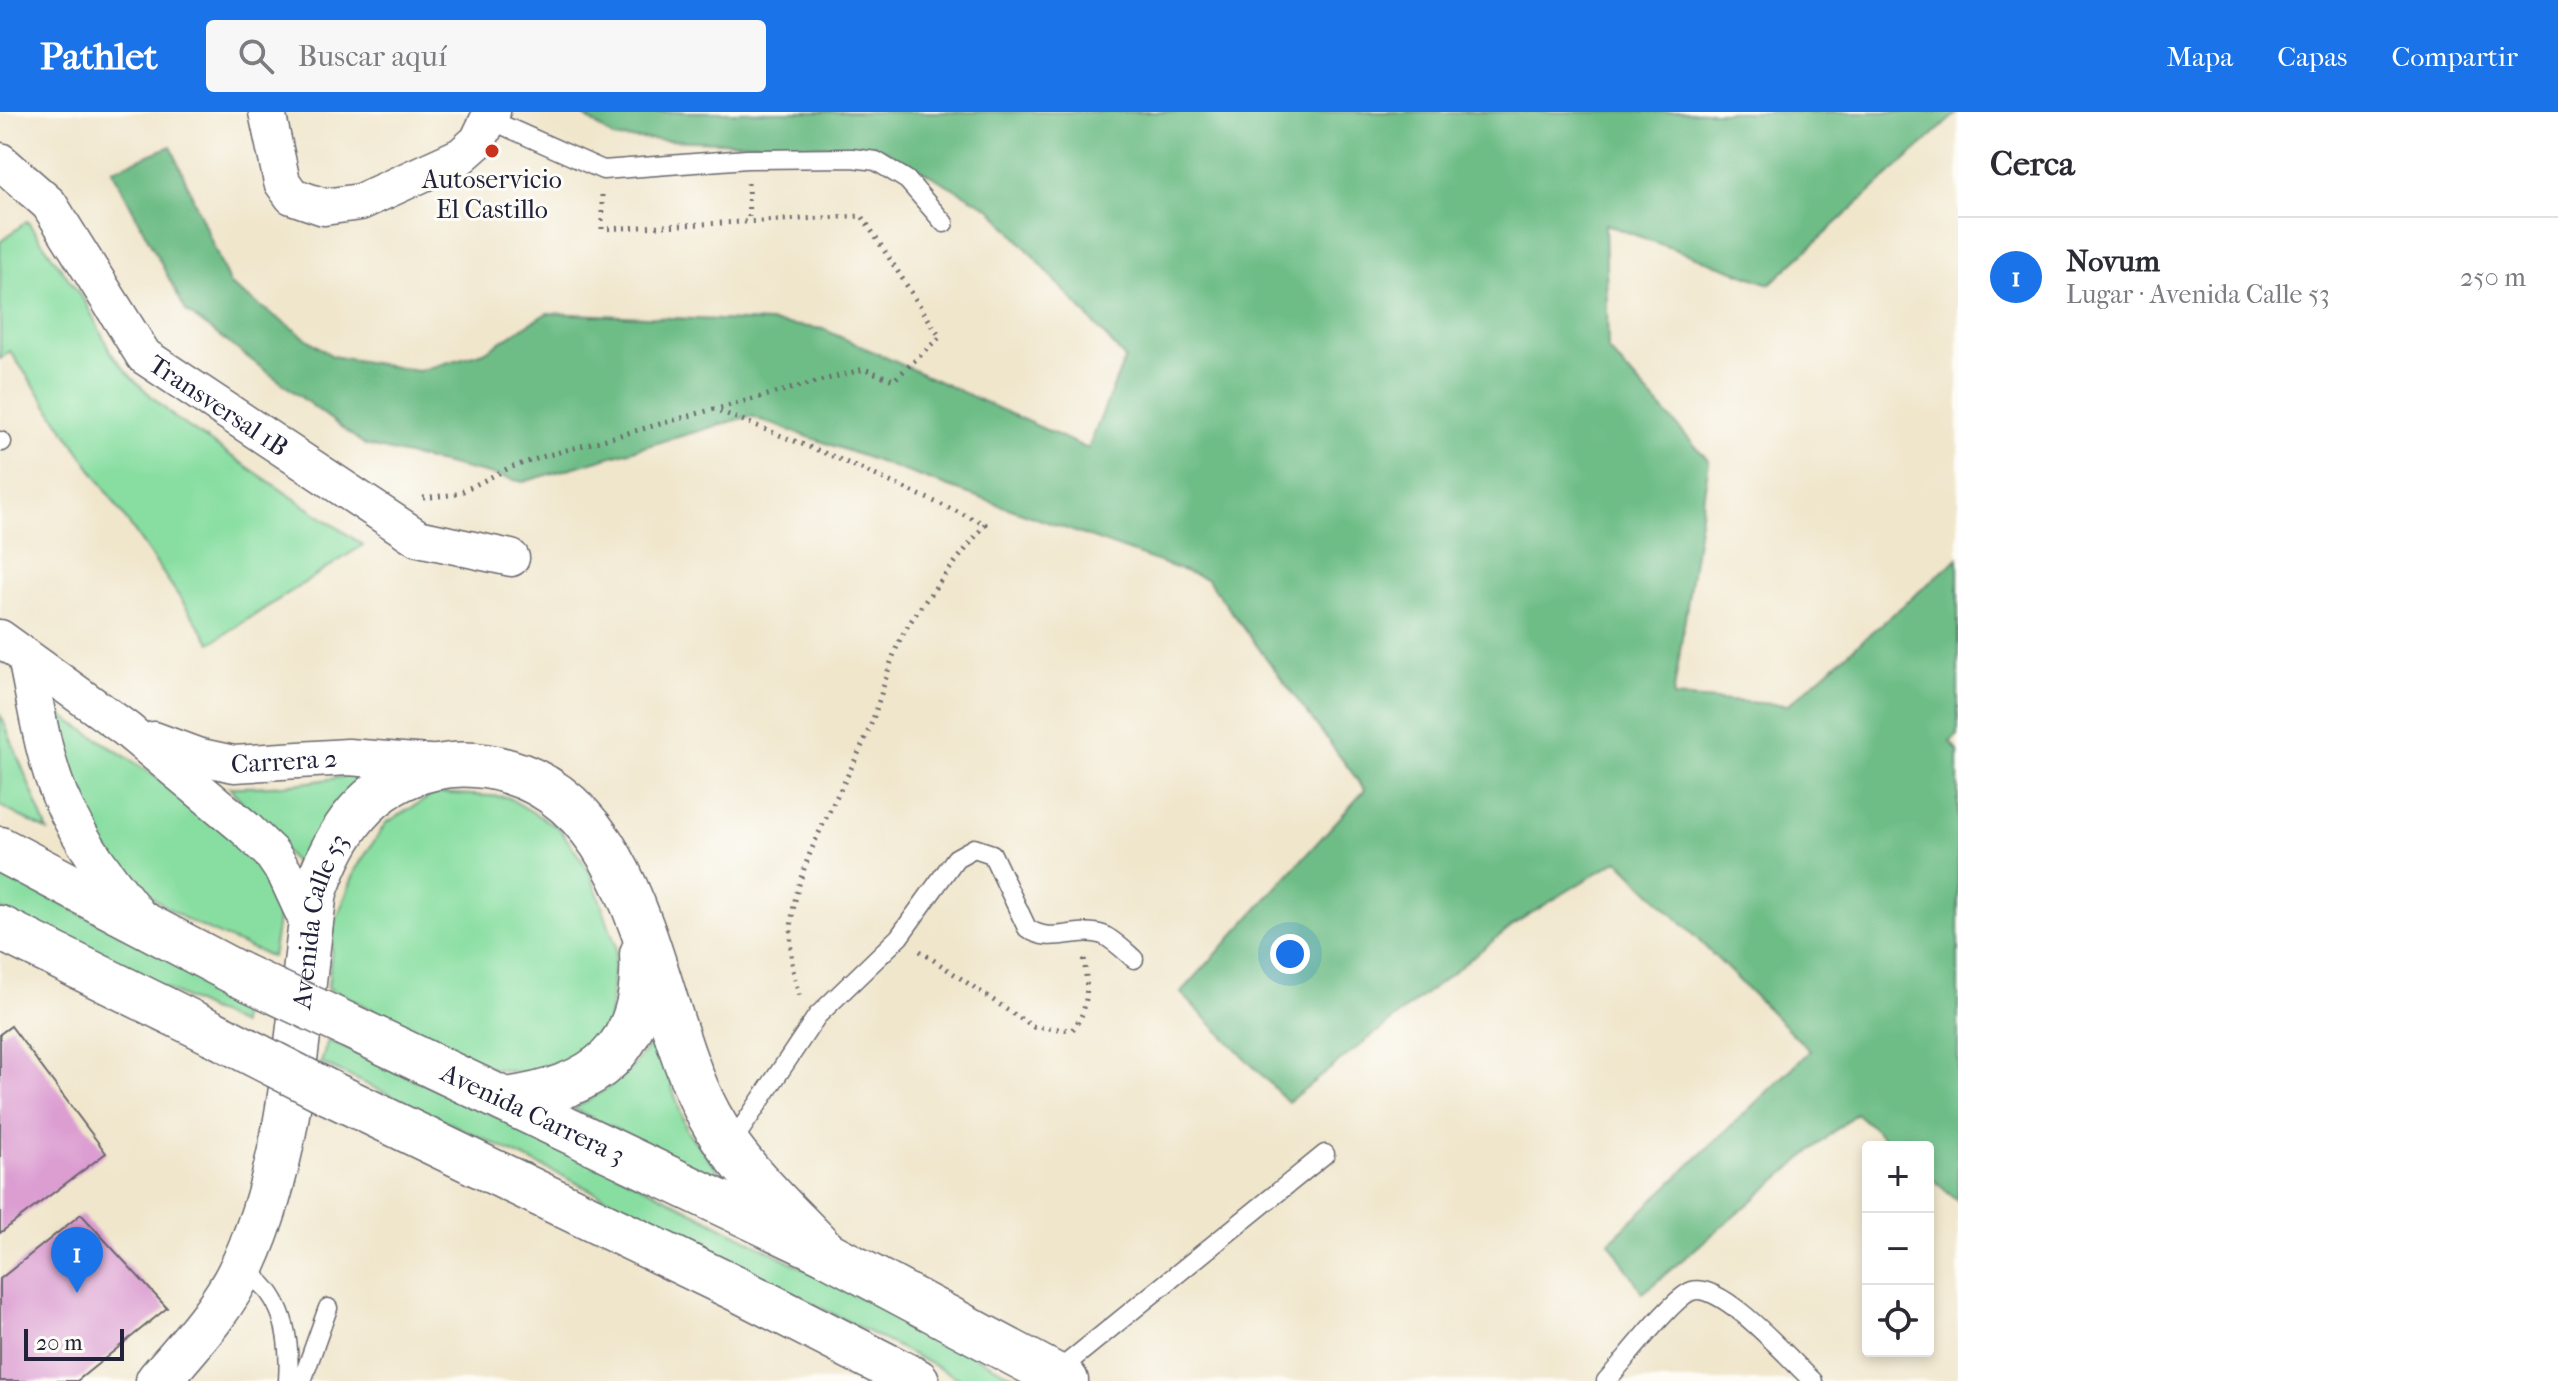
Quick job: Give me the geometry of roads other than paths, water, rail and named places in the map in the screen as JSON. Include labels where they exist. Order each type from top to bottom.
[{"type":"main road","name":"Avenida Calle 53","points":[[158,1381],[196,1338],[242,1269],[266,1206],[280,1143],[319,878],[342,830],[372,795],[409,773],[449,764],[489,766],[527,777],[580,812],[601,842],[641,927],[692,1081],[729,1147],[826,1253]]},
{"type":"main road","name":"Avenida Carrera 3","points":[[0,849],[240,975],[826,1253],[1060,1378]]},
{"type":"main road","name":"Avenida Calle 53","points":[[505,1100],[555,1090],[585,1078],[610,1060],[629,1036],[639,1008],[643,969],[641,927]]},
{"type":"main road","points":[[0,928],[330,1093],[743,1292],[917,1381]]},
{"type":"street","points":[[267,112],[282,182],[292,196],[324,207],[360,202],[461,156],[478,141],[491,116]]},
{"type":"street","name":"Transversal 1B","points":[[0,161],[49,204],[144,356],[418,538],[511,558]]},
{"type":"street","name":"Carrera 2","points":[[13,648],[126,729],[271,853],[286,875],[310,927]]},
{"type":"street","name":"Carrera 2","points":[[13,648],[59,795],[101,869],[148,928]]},
{"type":"street","name":"Carrera 2","points":[[126,729],[197,756],[234,764],[348,757],[449,764]]},
{"type":"lane","points":[[491,116],[603,170],[747,159],[852,158],[876,161],[907,180],[944,223]]},
{"type":"lane","points":[[729,1147],[817,1016],[899,937],[956,858],[974,848],[992,854],[1027,928],[1046,937],[1082,933],[1102,935],[1134,959]]},
{"type":"lane","points":[[1060,1378],[1325,1154]]},
{"type":"lane","points":[[242,1269],[256,1277],[285,1319],[290,1356],[288,1381]]},
{"type":"lane","points":[[1606,1381],[1682,1296],[1703,1289],[1722,1297],[1813,1381]]},
{"type":"lane","points":[[302,1381],[328,1308]]},
{"type":"place","name":"Autoservicio El Castillo","points":[[492,151]]},
{"type":"place","name":"Novum","points":[[77,1293]]}]
